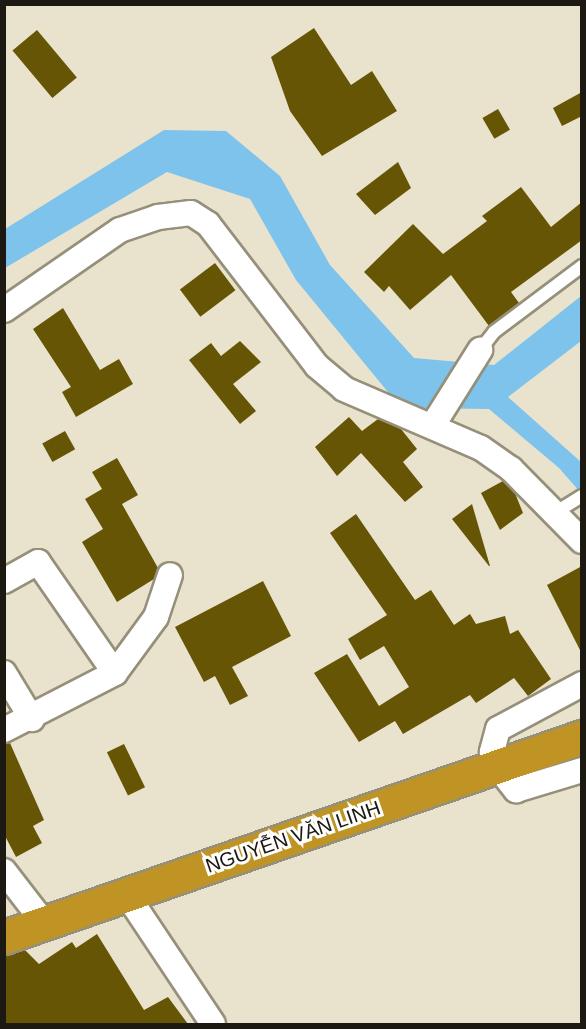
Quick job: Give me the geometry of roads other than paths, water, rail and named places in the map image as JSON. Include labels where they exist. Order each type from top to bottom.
[{"type":"highway","name":"NGUYỄN VĂN LINH","points":[[4,937],[582,737]]},
{"type":"street","points":[[4,310],[120,230],[158,218],[191,213],[208,224],[317,366],[344,389],[374,405],[438,418],[511,469],[569,504],[582,541]]},
{"type":"street","points":[[438,418],[480,350]]},
{"type":"street","points":[[4,581],[38,562],[115,673]]},
{"type":"street","points":[[4,730],[32,719],[115,673],[156,617],[170,575]]},
{"type":"street","points":[[4,674],[32,719]]},
{"type":"street","points":[[582,684],[498,729],[492,742],[497,766],[516,790],[582,770]]},
{"type":"street","points":[[4,871],[45,924]]},
{"type":"street","points":[[127,895],[213,1024]]},
{"type":"lane","points":[[480,350],[494,332],[582,266]]},
{"type":"water","points":[[164,130],[226,131],[280,176],[330,265],[414,358],[494,365],[581,296],[581,341],[508,397],[581,462],[581,493],[559,468],[489,409],[401,408],[296,280],[250,199],[167,172],[5,268],[5,229]]}]
